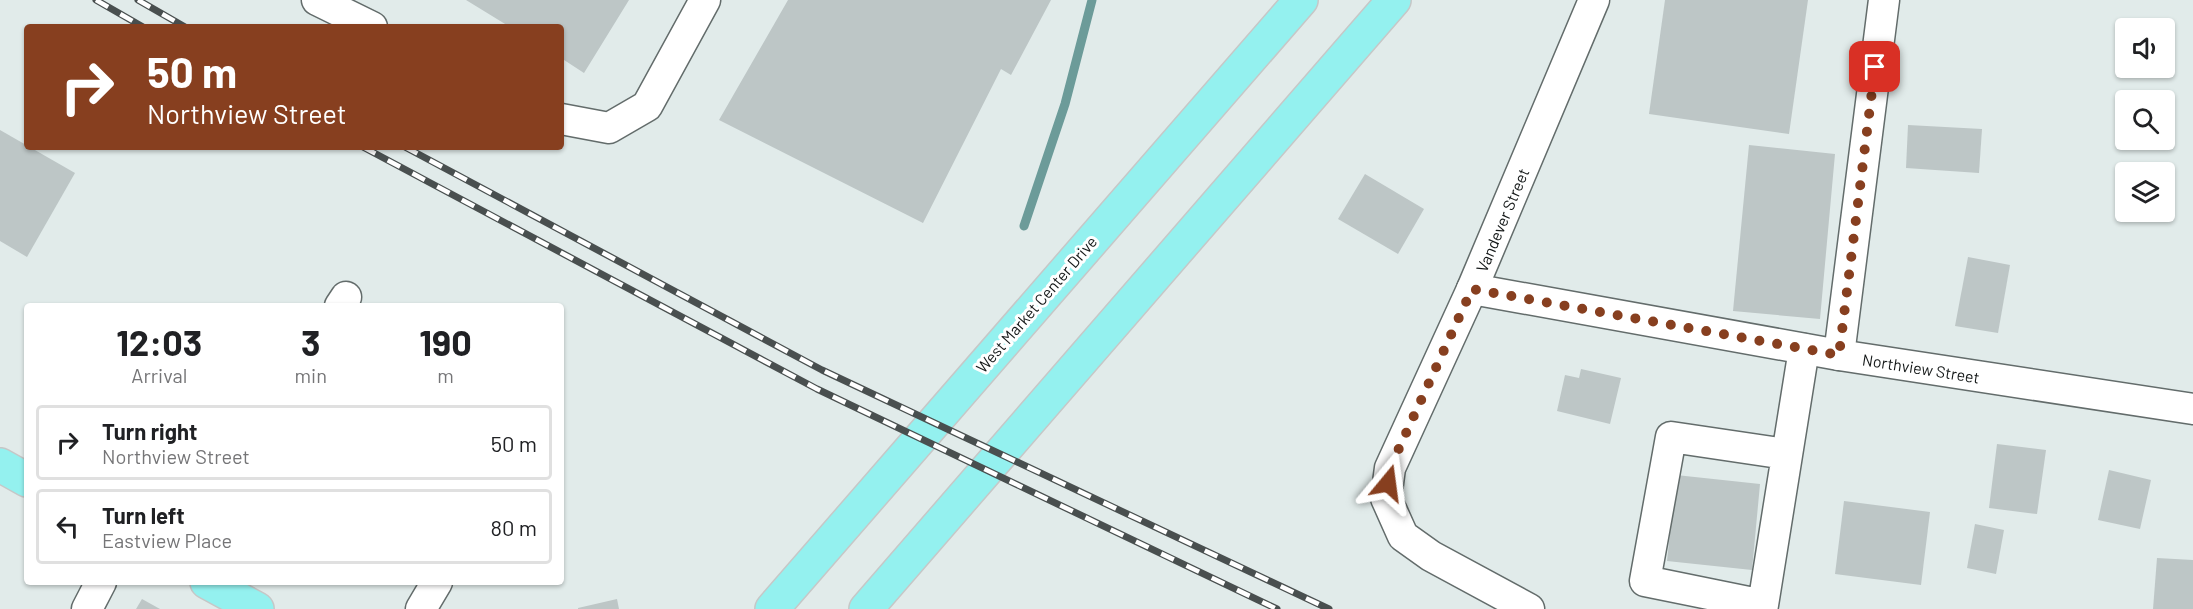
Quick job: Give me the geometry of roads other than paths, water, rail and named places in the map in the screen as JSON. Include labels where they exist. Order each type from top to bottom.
[{"type":"main road","name":"West Market Center Drive","points":[[772,609],[1301,0]]},
{"type":"main road","points":[[866,609],[1394,0]]},
{"type":"main road","points":[[0,465],[24,478]]},
{"type":"main road","points":[[213,585],[257,609]]},
{"type":"street","points":[[317,0],[366,24]]},
{"type":"street","points":[[564,120],[609,128],[647,106],[705,0]]},
{"type":"street","name":"Vandever Street","points":[[1529,609],[1431,556],[1403,536],[1386,498],[1390,468],[1472,289],[1594,0]]},
{"type":"street","points":[[1839,355],[1884,0]]},
{"type":"street","name":"Northview Street","points":[[1472,289],[1839,355],[2193,409]]},
{"type":"street","points":[[1786,454],[1671,437],[1645,581],[1763,605],[1804,349]]},
{"type":"street","points":[[87,609],[99,585]]},
{"type":"street","points":[[421,609],[434,585]]},
{"type":"waterway","points":[[1024,226],[1065,104],[1092,0]]},
{"type":"railway","points":[[96,0],[138,24]]},
{"type":"railway","points":[[138,0],[180,24]]},
{"type":"railway","points":[[369,150],[817,389],[1277,609]]},
{"type":"railway","points":[[411,150],[822,370],[1329,609]]}]
